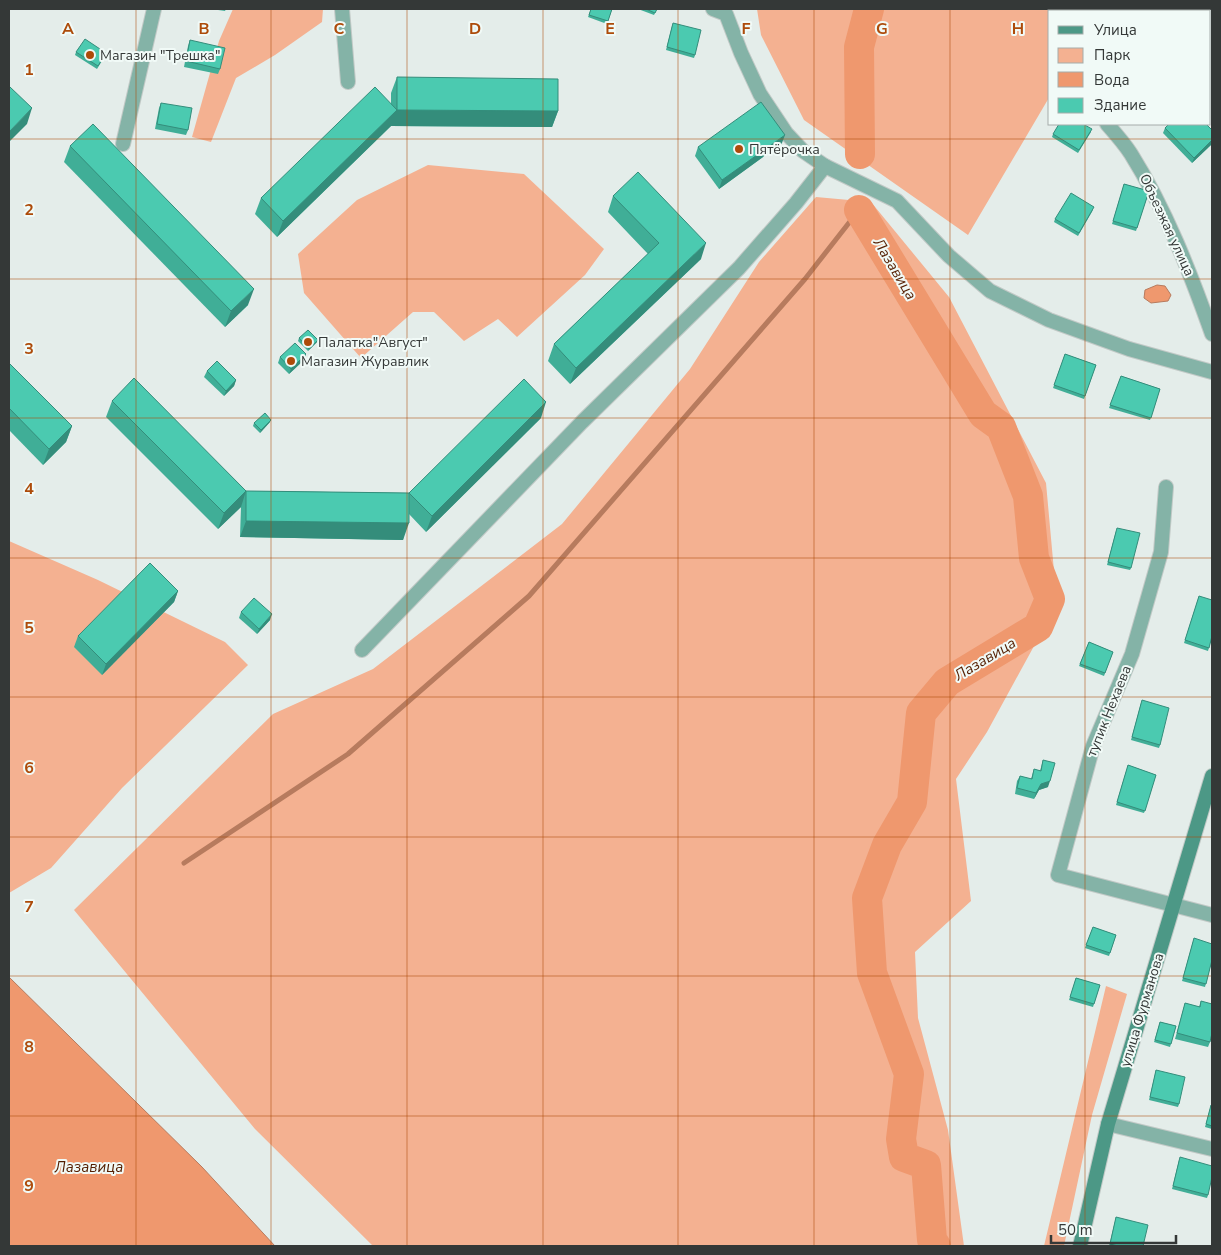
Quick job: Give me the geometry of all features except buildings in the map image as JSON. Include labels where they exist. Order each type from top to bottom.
[{"type":"main road","name":"улица Фурманова","points":[[1080,1246],[1108,1124],[1212,776]]},
{"type":"street","points":[[123,144],[154,9]]},
{"type":"street","points":[[342,9],[348,82]]},
{"type":"street","points":[[713,9],[727,12],[741,53],[760,94],[786,133],[825,166],[897,201],[948,256],[990,291],[1049,320],[1129,349],[1212,372]]},
{"type":"street","name":"Объезжая улица","points":[[1108,125],[1130,152],[1151,189],[1187,265],[1212,334]]},
{"type":"street","points":[[362,650],[582,422],[739,268],[796,203],[825,166]]},
{"type":"street","name":"тупик Нехаева","points":[[1166,487],[1161,552],[1132,654],[1092,746],[1058,875],[1174,906]]},
{"type":"street","points":[[1174,906],[1212,915]]},
{"type":"street","points":[[1108,1124],[1212,1149]]},
{"type":"green space","points":[[233,9],[323,9],[322,22],[275,55],[236,78],[211,142],[192,137],[219,41]]},
{"type":"green space","points":[[757,9],[1094,9],[1048,10],[1048,99],[968,235],[804,120],[761,35]]},
{"type":"green space","points":[[428,165],[524,174],[604,249],[585,275],[517,337],[498,319],[464,341],[434,312],[413,312],[361,358],[304,293],[298,254],[357,200]]},
{"type":"green space","points":[[816,197],[871,202],[949,297],[1046,483],[1057,604],[987,732],[956,779],[971,901],[915,952],[918,1018],[948,1130],[964,1246],[373,1246],[255,1129],[74,910],[273,714],[373,669],[562,524],[690,369],[759,262]]},
{"type":"green space","points":[[9,541],[98,580],[225,642],[248,665],[122,788],[51,868],[9,893]]},
{"type":"green space","points":[[1106,986],[1127,994],[1092,1115],[1064,1246],[1044,1246]]},
{"type":"water","points":[[1157,285],[1165,286],[1171,295],[1168,301],[1151,303],[1144,298],[1145,290]]},
{"type":"water","name":"Лазавица","points":[[9,977],[202,1167],[275,1246],[9,1246]]},
{"type":"waterway","name":"Лазавица","points":[[860,154],[859,47],[869,9]]},
{"type":"waterway","points":[[184,863],[348,754],[529,596],[805,279],[859,210]]},
{"type":"waterway","name":"Лазавица","points":[[859,210],[983,414],[1001,427],[1028,496],[1034,558],[1050,599],[1038,627],[947,682],[921,713],[912,802],[887,845],[867,898],[872,973],[909,1074],[901,1139],[904,1157],[926,1165],[932,1240],[936,1246]]},
{"type":"place","name":"Магазин \"Трешка\"","points":[[90,55]]},
{"type":"place","name":"Пятёрочка","points":[[739,149]]},
{"type":"place","name":"Палатка\"Август\"","points":[[308,342]]},
{"type":"place","name":"Магазин Журавлик","points":[[291,361]]}]
